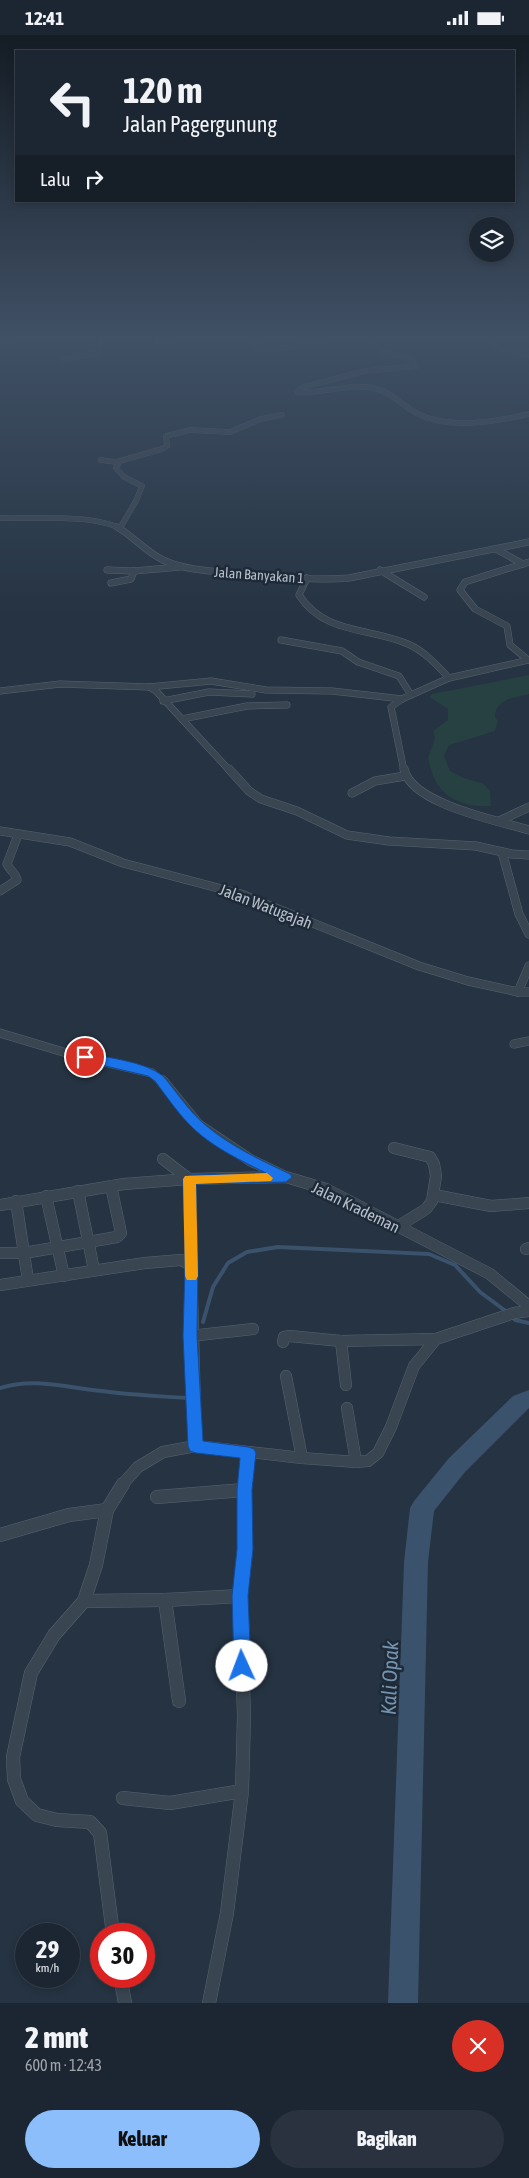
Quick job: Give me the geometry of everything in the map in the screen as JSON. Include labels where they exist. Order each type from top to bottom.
[{"type":"street","points":[[101,460],[116,462],[162,449],[168,446],[166,436],[182,432]]},
{"type":"street","points":[[116,462],[119,463],[116,468],[120,473],[142,486],[136,501],[120,528]]},
{"type":"street","name":"Jalan Banyakan 1","points":[[0,518],[88,520],[109,523],[137,539],[155,555],[182,566],[200,570],[307,578],[338,579],[380,570],[456,558],[529,542]]},
{"type":"street","points":[[496,549],[526,563]]},
{"type":"street","points":[[526,563],[464,582],[460,590],[465,599],[478,612],[507,626],[510,645],[529,660]]},
{"type":"street","points":[[107,570],[134,571],[182,566]]},
{"type":"street","points":[[380,570],[424,597]]},
{"type":"street","points":[[111,583],[131,579],[134,571]]},
{"type":"street","points":[[307,578],[300,595],[305,605],[323,619],[408,644],[434,661],[449,678]]},
{"type":"street","points":[[281,640],[342,651],[358,662],[399,676],[411,695]]},
{"type":"street","points":[[529,660],[449,678],[393,704],[390,711],[405,776],[419,791],[434,799],[529,830]]},
{"type":"street","points":[[0,691],[60,684],[148,687],[211,681],[251,689],[303,693],[344,692],[402,699]]},
{"type":"street","points":[[148,687],[156,691],[163,701],[254,795],[310,817],[338,832],[389,841],[466,845],[529,855]]},
{"type":"street","points":[[163,701],[218,692],[274,693],[284,697],[303,693]]},
{"type":"street","points":[[182,719],[259,703],[287,705]]},
{"type":"street","points":[[352,793],[375,781],[405,776]]},
{"type":"street","points":[[499,821],[529,807]]},
{"type":"street","name":"Jalan Watugajah","points":[[0,831],[70,842],[146,870],[241,894],[419,966],[468,981],[518,992],[529,992]]},
{"type":"street","points":[[0,891],[17,880],[16,875],[9,869],[7,864],[18,835]]},
{"type":"street","points":[[502,852],[519,914],[529,934]]},
{"type":"street","points":[[518,992],[529,966]]},
{"type":"street","points":[[0,1033],[32,1040],[70,1054],[152,1073],[159,1078],[204,1130],[250,1160],[286,1177]]},
{"type":"street","points":[[514,1044],[529,1041]]},
{"type":"street","points":[[394,1148],[430,1157],[434,1164],[436,1176],[434,1195],[429,1206],[397,1227]]},
{"type":"street","points":[[163,1159],[189,1179],[192,1265],[190,1336],[196,1446]]},
{"type":"street","name":"Jalan Krademan","points":[[0,1205],[111,1186],[189,1179],[286,1177],[326,1189],[490,1273],[529,1306]]},
{"type":"street","points":[[0,1253],[24,1253],[117,1237],[121,1233],[111,1186]]},
{"type":"street","points":[[78,1191],[94,1270]]},
{"type":"street","points":[[434,1195],[491,1206],[529,1203]]},
{"type":"street","points":[[46,1196],[64,1276]]},
{"type":"street","points":[[16,1201],[28,1280]]},
{"type":"street","points":[[0,1285],[145,1263],[181,1260],[192,1265]]},
{"type":"street","points":[[283,1342],[284,1337],[290,1336],[341,1341],[436,1339],[509,1314],[529,1311]]},
{"type":"street","points":[[190,1336],[253,1329]]},
{"type":"street","points":[[112,1923],[100,1833],[90,1822],[58,1820],[37,1815],[22,1801],[14,1779],[13,1757],[31,1673],[54,1635],[84,1601],[93,1575],[107,1511],[122,1485],[138,1467],[163,1452],[196,1446],[302,1458],[356,1462],[368,1461],[378,1453],[391,1427],[414,1366],[436,1339]]},
{"type":"street","points":[[341,1341],[346,1385]]},
{"type":"street","points":[[286,1376],[302,1458]]},
{"type":"street","points":[[347,1408],[356,1462]]},
{"type":"street","points":[[209,2003],[230,1893],[242,1791],[244,1715],[240,1596],[245,1549],[244,1490],[248,1453]]},
{"type":"street","points":[[157,1497],[244,1490]]},
{"type":"street","points":[[0,1535],[69,1515],[107,1511]]},
{"type":"street","points":[[84,1601],[165,1600],[240,1596]]},
{"type":"street","points":[[165,1600],[179,1701]]},
{"type":"street","points":[[123,1798],[170,1803],[242,1791]]},
{"type":"street","points":[[122,1988],[125,2003]]},
{"type":"green space","points":[[529,675],[529,694],[512,698],[498,706],[495,717],[498,720],[495,731],[449,745],[444,756],[450,771],[464,778],[484,784],[490,791],[491,806],[469,805],[455,800],[443,791],[436,782],[428,758],[435,738],[433,731],[448,720],[448,709],[429,697],[432,694]]},
{"type":"waterway","points":[[203,1322],[213,1287],[228,1263],[247,1252],[278,1247],[429,1254],[455,1265],[480,1292],[507,1312]]},
{"type":"waterway","points":[[512,1316],[515,1320],[529,1323]]},
{"type":"waterway","points":[[0,1388],[26,1383],[38,1383],[89,1390],[186,1398]]},
{"type":"waterway","name":"Kali Opak","points":[[403,2003],[416,1562],[422,1508],[457,1465],[521,1402],[529,1399]]},
{"type":"slow traffic","points":[[192,1276],[189,1179],[267,1178]]},
{"type":"route","points":[[85,1057],[152,1073],[159,1078],[198,1125],[250,1160],[286,1177],[189,1179],[192,1265],[190,1336],[196,1446],[248,1453],[244,1490],[245,1549],[240,1596],[242,1666]]}]
